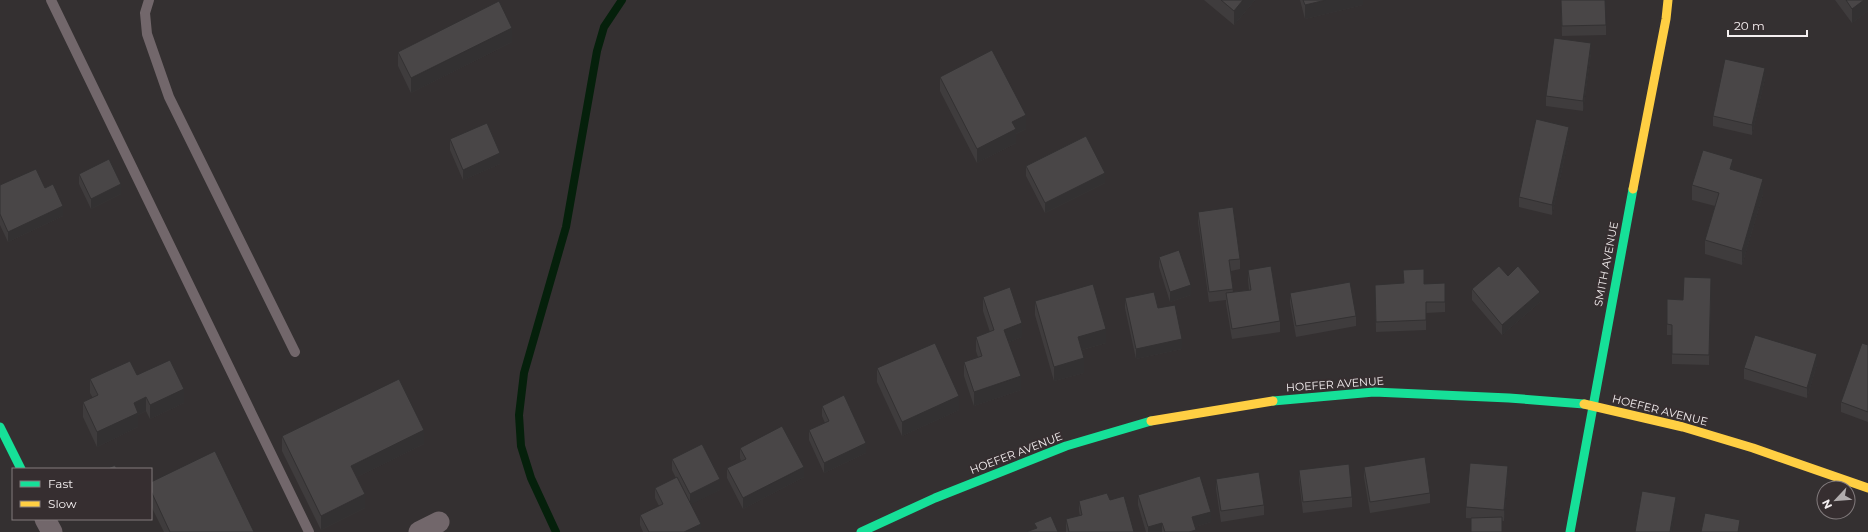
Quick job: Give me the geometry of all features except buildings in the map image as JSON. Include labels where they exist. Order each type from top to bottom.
[{"type":"street","name":"SMITH AVENUE","points":[[1570,532],[1592,405],[1666,19],[1668,0]]},
{"type":"street","name":"HOEFER AVENUE","points":[[861,532],[934,498],[1058,449],[1140,423],[1268,401],[1374,392],[1509,398],[1592,405],[1690,429],[1754,448],[1868,488]]},
{"type":"street","points":[[0,427],[20,468]]},
{"type":"street","points":[[46,520],[52,532]]},
{"type":"street","points":[[419,532],[439,522]]},
{"type":"lane","points":[[51,0],[309,532]]},
{"type":"lane","points":[[149,0],[145,13],[147,34],[169,97],[295,352]]},
{"type":"waterway","points":[[556,532],[531,478],[521,446],[519,415],[524,373],[566,227],[597,51],[604,27],[622,0]]},
{"type":"traffic: fast","points":[[1570,532],[1633,189]]},
{"type":"traffic: fast","points":[[1273,401],[1374,392],[1509,398],[1584,404]]},
{"type":"traffic: fast","points":[[861,532],[935,498],[1066,446],[1151,421]]},
{"type":"traffic: fast","points":[[0,427],[20,468]]},
{"type":"traffic: slow","points":[[1633,189],[1666,19],[1668,0]]},
{"type":"traffic: slow","points":[[1151,421],[1273,401]]},
{"type":"traffic: slow","points":[[1584,404],[1683,427],[1753,448],[1868,488]]}]
